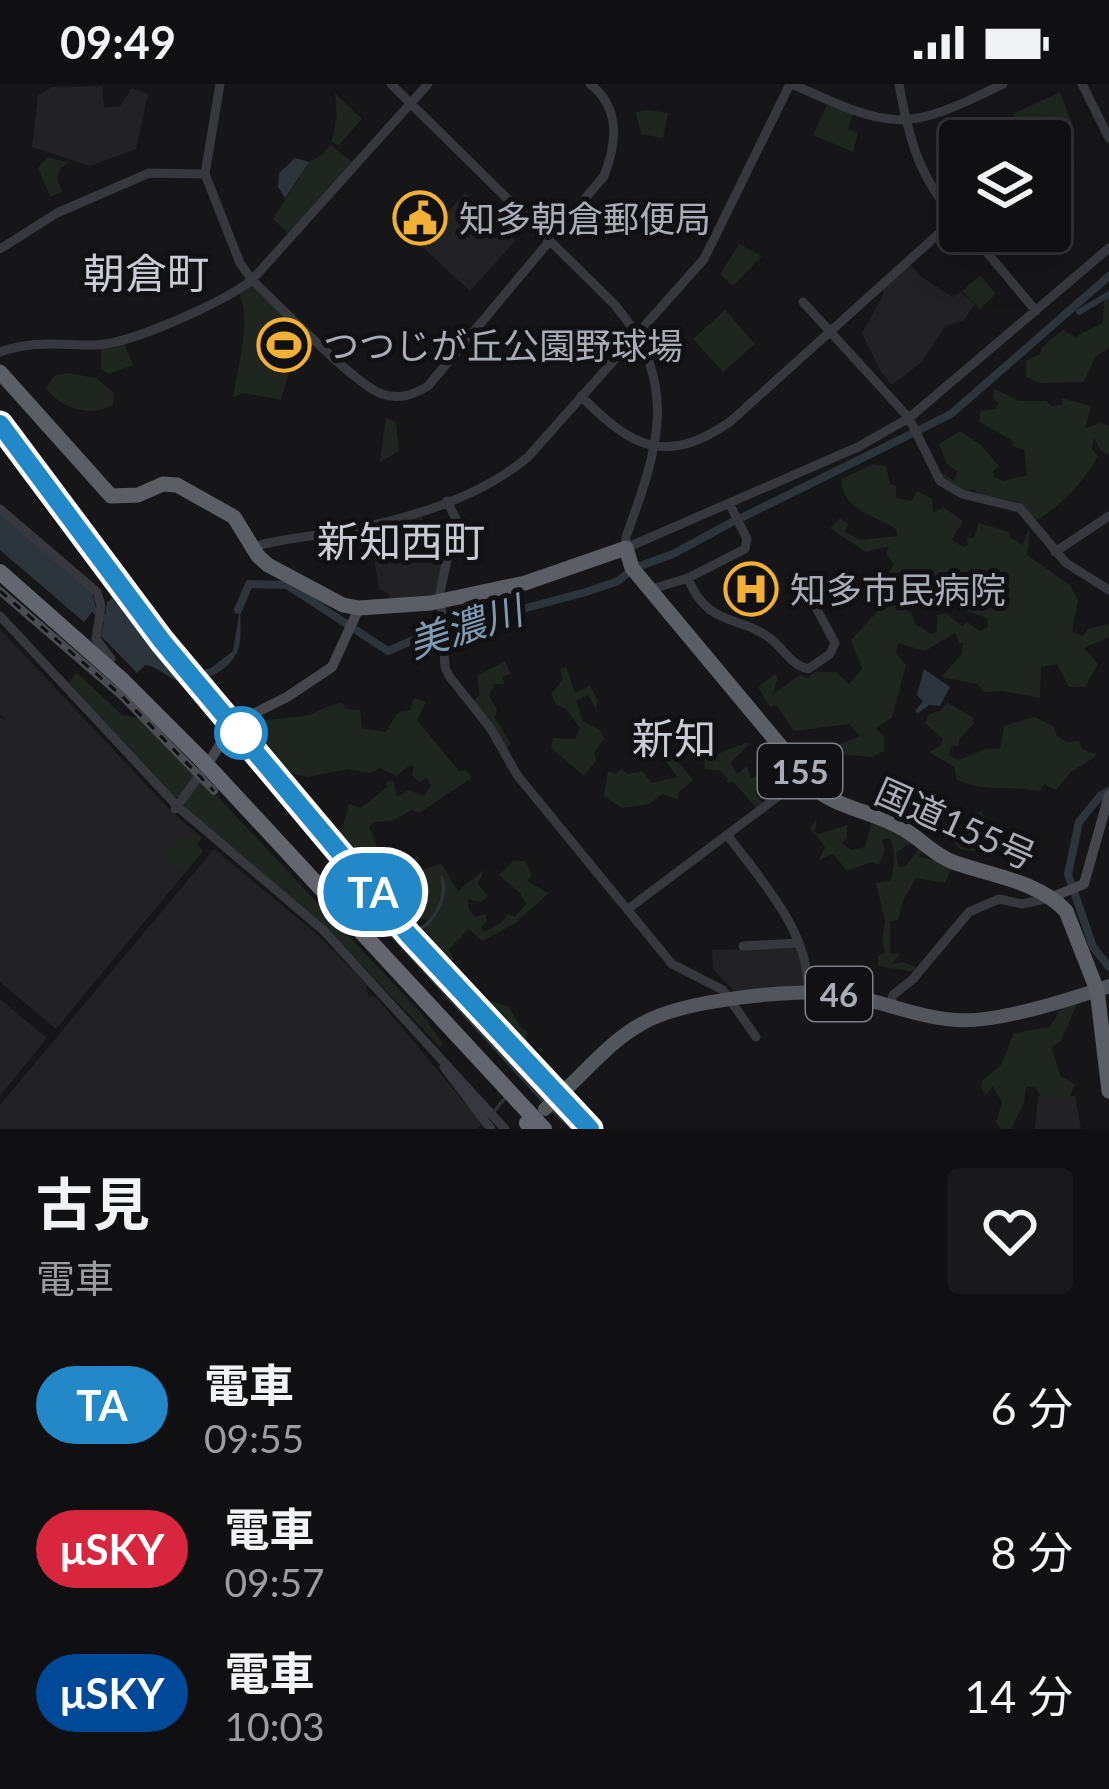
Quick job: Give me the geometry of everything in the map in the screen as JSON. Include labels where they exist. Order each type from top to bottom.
[{"type":"highway","points":[[0,372],[111,496],[138,495],[172,484],[234,517],[262,561],[343,605],[440,602],[544,578],[626,548]]},
{"type":"highway","name":"国道155号","points":[[626,548],[629,565],[805,777],[839,804],[897,826],[949,860],[1002,874],[1051,898],[1072,921],[1103,988],[1109,1091]]},
{"type":"highway","points":[[3,575],[121,679],[207,766],[424,1000],[501,1110]]},
{"type":"highway","points":[[207,766],[407,988],[501,1110],[532,1120]]},
{"type":"main road","points":[[207,766],[238,720],[328,671],[359,608]]},
{"type":"main road","points":[[1051,898],[1072,891],[1086,879],[1109,795]]},
{"type":"main road","name":"46","points":[[532,1120],[627,1033],[655,1016],[808,992],[837,994],[941,1018],[979,1020],[1103,988]]},
{"type":"street","points":[[220,84],[205,174],[242,268],[365,384],[383,394],[403,397],[428,386],[598,184],[612,155],[614,119],[603,96],[590,84]]},
{"type":"street","points":[[393,84],[617,303],[638,335],[658,381],[658,446],[626,548]]},
{"type":"street","points":[[0,352],[32,344],[98,345],[123,340],[235,293],[252,280],[428,84]]},
{"type":"street","points":[[253,547],[365,527],[447,501],[504,477],[528,457],[716,241],[791,84],[864,115],[897,122],[950,110],[1003,84]]},
{"type":"street","points":[[899,84],[910,141],[939,199]]},
{"type":"street","points":[[1082,84],[1109,138]]},
{"type":"street","points":[[0,249],[57,213],[149,173],[205,174]]},
{"type":"street","points":[[581,397],[628,438],[658,446],[687,443],[721,428],[939,236]]},
{"type":"street","points":[[626,548],[859,447],[909,418],[1109,248]]},
{"type":"street","points":[[987,252],[1036,311]]},
{"type":"street","points":[[802,302],[909,418],[940,481],[966,496],[1015,506],[1055,552],[1109,590]]},
{"type":"street","points":[[447,501],[456,519],[440,602],[449,676],[491,729],[517,775],[672,964],[717,986],[755,1037]]},
{"type":"street","points":[[649,590],[688,578],[747,546],[730,505]]},
{"type":"street","points":[[0,509],[94,589],[101,606],[96,639],[101,650],[207,766],[176,808]]},
{"type":"street","points":[[1055,552],[1109,516]]},
{"type":"street","points":[[688,578],[702,604],[769,638],[798,667],[808,669],[828,656],[835,644],[805,587]]},
{"type":"street","points":[[0,619],[176,808],[320,933],[460,1081],[501,1110]]},
{"type":"street","points":[[628,909],[805,777]]},
{"type":"street","points":[[728,836],[786,918],[799,944],[808,992]]},
{"type":"street","points":[[890,1006],[892,996],[913,979],[969,911],[999,899],[1022,904],[1051,898]]},
{"type":"street","points":[[743,946],[799,944]]},
{"type":"street","points":[[445,1064],[501,1110]]},
{"type":"shaded area","points":[[102,86],[104,108],[120,106],[132,88],[148,94],[136,149],[90,166],[32,147],[38,95],[52,87]]},
{"type":"shaded area","points":[[1060,92],[1071,120],[1016,120],[1013,114]]},
{"type":"shaded area","points":[[335,93],[362,119],[338,146],[332,141]]},
{"type":"shaded area","points":[[829,101],[854,112],[848,129],[858,133],[853,152],[813,135]]},
{"type":"shaded area","points":[[636,112],[668,113],[663,138],[641,134]]},
{"type":"shaded area","points":[[330,144],[353,163],[288,233],[273,219],[309,162]]},
{"type":"shaded area","points":[[48,157],[69,163],[57,177],[62,192],[50,197],[38,168]]},
{"type":"shaded area","points":[[295,158],[309,162],[285,198],[278,187],[279,173]]},
{"type":"shaded area","points":[[465,193],[516,240],[470,291],[419,244]]},
{"type":"shaded area","points":[[739,244],[762,256],[733,286],[720,274]]},
{"type":"shaded area","points":[[910,264],[953,297],[961,292],[975,304],[964,320],[945,326],[922,362],[892,385],[862,333],[884,294],[880,288]]},
{"type":"shaded area","points":[[980,275],[996,294],[980,309],[962,291]]},
{"type":"shaded area","points":[[250,285],[314,342],[289,373],[281,400],[245,393],[233,397],[244,330],[239,294]]},
{"type":"shaded area","points":[[1109,296],[1109,348],[1095,357],[1084,382],[1040,383],[1026,377],[1026,361],[1040,354],[1063,330],[1075,337],[1103,323],[1104,301]]},
{"type":"shaded area","points":[[725,310],[755,344],[723,372],[693,339]]},
{"type":"shaded area","points":[[123,340],[133,365],[109,374],[101,369],[101,344]]},
{"type":"shaded area","points":[[67,373],[96,378],[114,393],[113,405],[86,411],[59,401],[46,388],[54,376]]},
{"type":"shaded area","points":[[994,389],[1020,401],[1046,401],[1051,406],[1062,405],[1061,398],[1091,406],[1085,428],[1101,423],[1109,426],[1109,455],[1094,437],[1092,449],[1098,456],[1086,475],[1037,520],[1017,502],[978,494],[974,489],[963,491],[943,479],[938,470],[954,481],[957,471],[947,464],[939,444],[960,431],[981,445],[999,466],[994,477],[1004,481],[1027,475],[1024,449],[979,422],[981,411],[996,409],[999,403],[993,398]]},
{"type":"shaded area","points":[[386,417],[396,423],[399,451],[380,462]]},
{"type":"shaded area","points":[[874,464],[886,466],[896,498],[912,501],[917,491],[932,499],[933,513],[943,507],[963,521],[952,540],[963,547],[968,545],[967,538],[974,538],[979,523],[1009,532],[1023,545],[1030,526],[1027,555],[1070,585],[1078,601],[1072,631],[1083,636],[1088,629],[1109,624],[1109,637],[1084,648],[1098,664],[1085,687],[1069,687],[1057,664],[1041,667],[1040,698],[984,692],[977,684],[941,677],[962,654],[963,643],[955,633],[925,651],[898,643],[896,653],[906,665],[892,717],[876,728],[884,737],[884,751],[872,757],[842,754],[843,771],[832,778],[827,794],[815,781],[828,769],[820,753],[860,736],[849,724],[794,731],[758,687],[775,674],[773,694],[800,675],[808,678],[814,672],[836,672],[849,684],[862,669],[851,640],[878,611],[873,590],[848,581],[854,570],[931,634],[937,631],[937,615],[946,613],[962,626],[967,622],[980,631],[988,627],[987,618],[957,608],[960,600],[983,600],[984,582],[943,582],[929,594],[888,574],[894,564],[886,554],[889,546],[866,552],[830,528],[840,518],[848,524],[845,532],[861,540],[897,536],[897,530],[854,506],[843,490],[841,479]]},
{"type":"shaded area","points":[[0,510],[91,589],[96,608],[105,615],[112,598],[163,662],[177,659],[185,674],[211,668],[233,651],[241,603],[240,641],[233,659],[220,671],[195,681],[179,681],[145,665],[137,673],[101,636],[104,622],[92,612],[84,622],[0,550]]},
{"type":"shaded area","points":[[421,514],[426,532],[452,523],[436,596],[390,599],[379,589],[370,531]]},
{"type":"shaded area","points":[[0,629],[199,835],[179,838],[165,857],[184,874],[56,1029],[0,982],[0,718],[6,720],[0,714]]},
{"type":"shaded area","points":[[505,661],[511,674],[503,676],[504,684],[494,684],[489,696],[497,709],[495,718],[511,744],[506,749],[473,701],[480,695],[477,676]]},
{"type":"shaded area","points":[[566,667],[575,693],[590,685],[598,701],[596,709],[588,695],[576,701],[583,721],[600,730],[604,739],[584,776],[551,748],[553,738],[575,739],[580,728],[551,694],[563,679],[560,669]]},
{"type":"shaded area","points":[[924,669],[950,687],[940,706],[929,705],[918,713],[923,701],[917,695]]},
{"type":"shaded area","points":[[77,673],[122,715],[155,722],[199,770],[179,797],[68,683]]},
{"type":"shaded area","points":[[414,698],[426,702],[417,720],[459,771],[466,770],[472,778],[419,813],[412,810],[369,827],[380,851],[393,864],[400,866],[421,854],[397,879],[406,887],[418,882],[423,870],[441,863],[458,891],[484,870],[478,884],[488,896],[481,902],[468,899],[476,917],[485,914],[484,932],[508,914],[515,917],[526,904],[499,875],[513,861],[525,861],[532,874],[527,881],[549,893],[514,924],[482,941],[469,929],[449,949],[454,959],[439,961],[425,942],[428,920],[405,916],[400,906],[376,891],[376,883],[369,883],[348,857],[352,848],[340,836],[349,804],[361,808],[393,781],[397,797],[408,790],[424,796],[431,786],[427,778],[419,782],[410,765],[396,776],[380,768],[370,773],[348,769],[307,777],[287,772],[253,733],[255,723],[308,715],[342,703],[347,709],[360,710],[362,728],[386,732],[397,713],[410,710]]},
{"type":"shaded area","points":[[947,702],[974,723],[959,746],[951,747],[949,755],[958,760],[1000,749],[1004,726],[1034,717],[1053,726],[1067,742],[1079,741],[1095,757],[1071,772],[1056,790],[1044,784],[1040,791],[957,780],[954,767],[929,752],[943,739],[925,723],[929,714]]},
{"type":"shaded area","points":[[750,744],[730,763],[737,774],[747,766],[751,778],[787,761],[795,770],[790,778],[786,771],[763,784],[756,794],[763,805],[757,809],[733,781],[726,783],[721,771],[704,769],[705,759]]},
{"type":"shaded area","points":[[669,751],[693,780],[677,794],[679,800],[662,794],[649,804],[622,808],[604,796],[608,771],[642,771],[652,783],[677,777],[662,756]]},
{"type":"shaded area","points":[[202,780],[421,1013],[443,1044],[440,1047],[323,925],[186,811],[184,802]]},
{"type":"shaded area","points":[[981,810],[986,825],[979,852],[960,849],[943,832],[947,824],[961,834],[965,829],[971,832],[977,825],[971,819]]},
{"type":"shaded area","points":[[817,818],[815,832],[819,834],[847,825],[842,843],[851,850],[865,847],[872,820],[914,840],[896,853],[899,867],[906,866],[921,845],[926,853],[919,857],[953,864],[945,883],[916,878],[898,920],[890,921],[890,953],[900,954],[892,964],[903,962],[916,967],[916,972],[878,966],[878,956],[885,952],[885,921],[876,883],[890,881],[892,876],[894,853],[889,838],[882,840],[885,850],[879,865],[872,862],[847,871],[833,854],[819,860],[825,847],[810,828]]},
{"type":"shaded area","points":[[199,835],[197,845],[203,851],[184,874],[164,856],[179,838]]},
{"type":"shaded area","points":[[214,849],[318,935],[366,984],[368,995],[377,998],[482,1123],[477,1129],[0,1129],[0,1105]]},
{"type":"shaded area","points":[[797,948],[807,983],[802,987],[737,994],[713,969],[712,950]]},
{"type":"shaded area","points":[[0,999],[47,1038],[0,1096]]},
{"type":"shaded area","points":[[485,999],[509,1007],[527,1031],[527,1052],[501,1051],[480,1033],[480,1008]]},
{"type":"shaded area","points":[[1079,999],[1061,1041],[1052,1047],[1060,1076],[1075,1084],[1069,1098],[1041,1097],[1036,1088],[1026,1086],[1024,1103],[1011,1129],[1001,1129],[996,1122],[1002,1102],[993,1086],[986,1095],[982,1081],[1001,1065],[1014,1033],[1050,1027],[1061,1008]]},
{"type":"shaded area","points":[[1038,1096],[1075,1096],[1081,1129],[1035,1129]]},
{"type":"waterway","name":"美濃川","points":[[921,429],[951,414],[1109,276]]},
{"type":"waterway","points":[[1079,312],[1109,294]]},
{"type":"waterway","name":"美濃川","points":[[741,518],[913,433]]},
{"type":"waterway","name":"美濃川","points":[[637,567],[673,554],[734,521]]},
{"type":"waterway","name":"美濃川","points":[[238,610],[249,584],[287,585],[388,651],[425,635],[586,592],[628,573]]},
{"type":"waterway","points":[[1109,791],[1079,822],[1068,874],[1093,947],[1109,967]]},
{"type":"waterway","points":[[338,877],[543,1101]]},
{"type":"waterway","points":[[410,935],[436,912],[443,896],[442,878]]},
{"type":"waterway","points":[[402,940],[407,937]]},
{"type":"waterway","points":[[492,1114],[505,1098]]},
{"type":"waterway","points":[[550,1108],[572,1129]]},
{"type":"railway","points":[[0,424],[162,641],[408,934],[590,1129]]},
{"type":"railway","points":[[0,591],[122,696],[214,791]]},
{"type":"train","name":"TA","points":[[0,424],[162,641],[408,934],[590,1129]]},
{"type":"place","name":"知多朝倉郵便局","points":[[420,218]]},
{"type":"place","name":"つつじが丘公園野球場","points":[[284,345]]},
{"type":"place","name":"知多市民病院","points":[[751,589]]},
{"type":"district","name":"朝倉町","points":[[146,273]]},
{"type":"district","name":"新知西町","points":[[401,541]]},
{"type":"district","name":"新知","points":[[674,738]]}]
